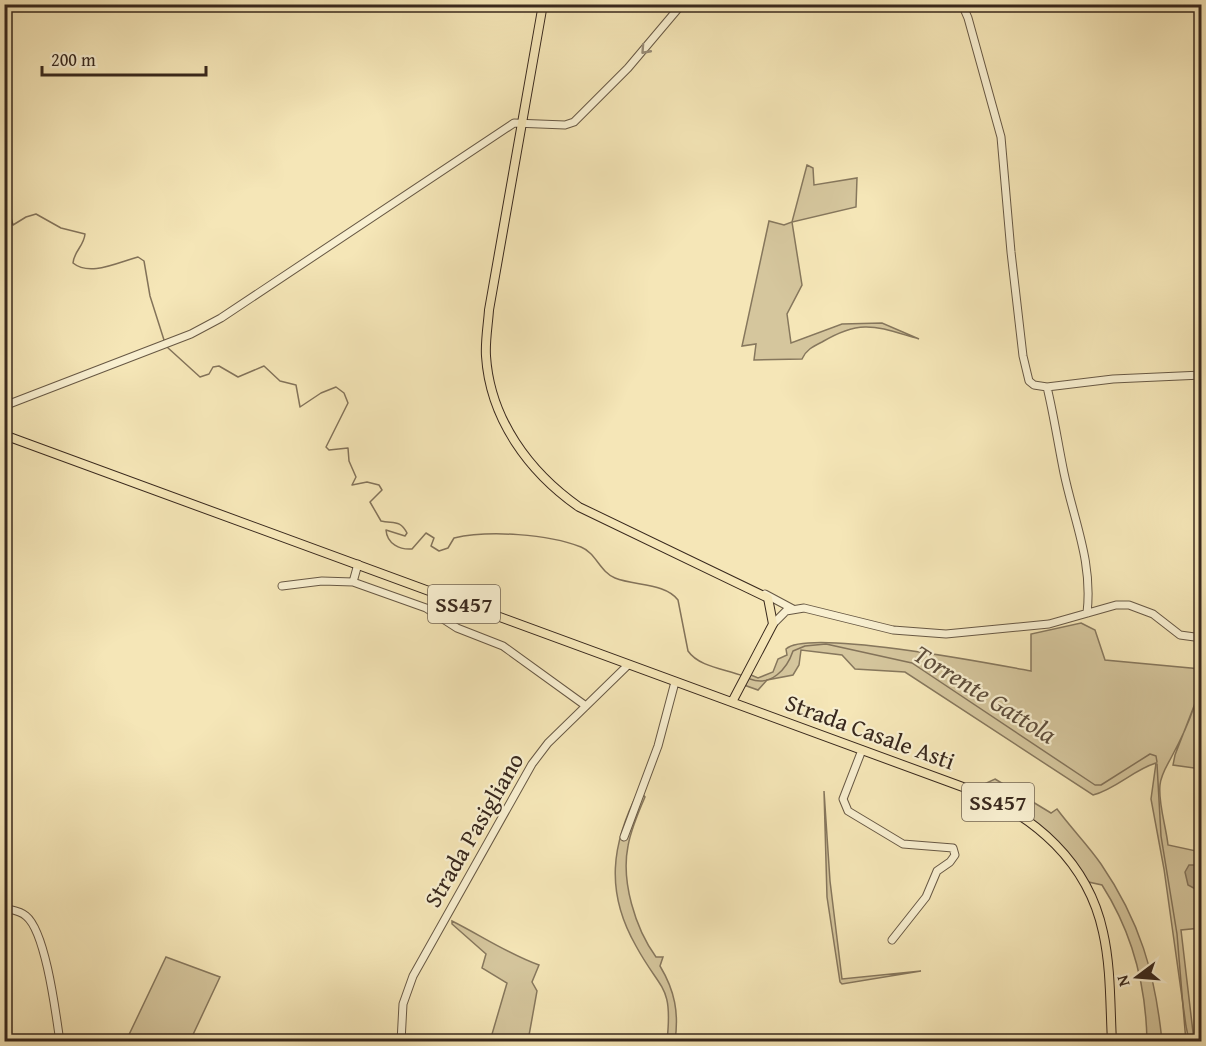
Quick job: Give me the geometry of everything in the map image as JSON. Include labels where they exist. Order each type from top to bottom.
[{"type":"main road","points":[[543,4],[489,310],[486,354],[489,379],[506,428],[536,470],[579,507],[765,594],[770,601],[773,624],[732,702]]},
{"type":"main road","name":"SS457","points":[[4,435],[732,702]]},
{"type":"main road","name":"Strada Casale Asti","points":[[732,702],[991,798],[1029,820],[1059,847],[1084,881],[1099,915],[1107,960],[1112,1041]]},
{"type":"street","points":[[4,406],[173,341],[221,318],[514,123],[565,125],[581,117],[650,44],[682,4]]},
{"type":"street","points":[[962,4],[968,18],[1001,137],[1011,252],[1026,372],[1034,385],[1047,387],[1113,379],[1202,375]]},
{"type":"street","points":[[1047,387],[1064,475],[1086,558],[1089,586],[1088,613]]},
{"type":"street","points":[[353,582],[358,564]]},
{"type":"street","points":[[282,586],[322,581],[353,582],[426,608],[457,628],[503,646],[586,706]]},
{"type":"street","points":[[765,594],[793,609]]},
{"type":"street","points":[[773,624],[783,614],[793,609],[804,608],[893,630],[946,634],[1049,624],[1116,605],[1141,607],[1180,635],[1202,638]]},
{"type":"street","name":"Strada Pasigliano","points":[[401,1041],[404,1004],[420,962],[532,764],[548,742],[628,665]]},
{"type":"street","points":[[624,837],[658,746],[675,682]]},
{"type":"street","points":[[862,750],[843,800],[848,811],[903,844],[953,848],[955,855],[950,862],[937,871],[926,897],[892,940]]},
{"type":"street","points":[[4,908],[22,913],[33,924],[50,977],[60,1041]]},
{"type":"shaded area","points":[[807,165],[813,168],[814,185],[857,178],[856,207],[792,222]]},
{"type":"shaded area","points":[[769,221],[784,225],[792,222],[802,285],[787,314],[791,343],[842,324],[882,323],[919,339],[880,328],[859,327],[836,334],[807,351],[802,359],[754,360],[756,344],[742,346]]},
{"type":"shaded area","points":[[1081,623],[1095,630],[1105,660],[1201,669],[1198,691],[1191,714],[1163,774],[1160,792],[1168,845],[1201,852],[1201,928],[1181,930],[1194,1041],[1189,1041],[1186,1026],[1164,869],[1151,799],[1156,763],[1093,795],[905,672],[855,669],[842,655],[801,650],[799,665],[793,675],[767,680],[758,690],[744,685],[751,675],[758,678],[773,672],[778,659],[787,655],[786,649],[801,644],[863,645],[943,655],[1031,671],[1031,634]]},
{"type":"shaded area","points":[[1201,688],[1201,769],[1173,765],[1175,755]]},
{"type":"shaded area","points":[[995,779],[1051,813],[1057,809],[1096,857],[1115,885],[1144,948],[1155,993],[1162,1041],[1147,1041],[1144,1000],[1135,960],[1122,921],[1102,885],[1084,881],[1046,834],[971,790]]},
{"type":"shaded area","points":[[639,790],[645,797],[628,846],[626,874],[628,889],[636,918],[648,945],[656,957],[663,957],[660,966],[675,1002],[675,1041],[667,1041],[666,998],[626,926],[619,906],[616,887],[615,868],[622,830]]},
{"type":"shaded area","points":[[824,791],[830,881],[842,979],[921,971],[842,984],[840,982],[827,897]]},
{"type":"shaded area","points":[[1189,865],[1201,865],[1201,892],[1188,885],[1185,872]]},
{"type":"shaded area","points":[[452,921],[539,965],[532,982],[537,991],[528,1041],[490,1041],[507,983],[482,968],[486,954],[452,924]]},
{"type":"shaded area","points":[[166,957],[220,977],[190,1041],[126,1041]]},
{"type":"waterway","name":"Torrente Gattola","points":[[4,192],[13,225],[36,214],[61,228],[85,234],[73,263],[80,267],[96,269],[138,257],[144,261],[150,296],[164,340]]},
{"type":"waterway","name":"Torrente Gattola","points":[[167,347],[200,377],[209,374],[213,367],[219,366],[238,377],[264,366],[280,381],[296,385],[300,407],[321,393],[336,387],[344,393],[348,403],[326,447],[329,450],[348,448],[349,461],[356,477],[352,485],[367,482],[379,485],[382,490],[370,502],[381,521],[399,524],[407,533],[405,536],[386,530],[389,539],[395,545],[412,549],[426,533],[434,538],[431,546],[439,551],[448,548],[454,538],[484,534],[536,536],[581,547],[615,578],[658,588],[672,595],[678,600],[688,651],[705,664],[743,676]]},
{"type":"waterway","name":"Torrente Gattola","points":[[750,679],[765,681],[782,670],[793,651],[805,646],[826,644],[912,663],[1095,785],[1101,785],[1150,754],[1156,756],[1157,762]]},
{"type":"waterway","name":"Torrente Gattola","points":[[1157,764],[1161,836],[1177,934],[1186,1042]]}]
